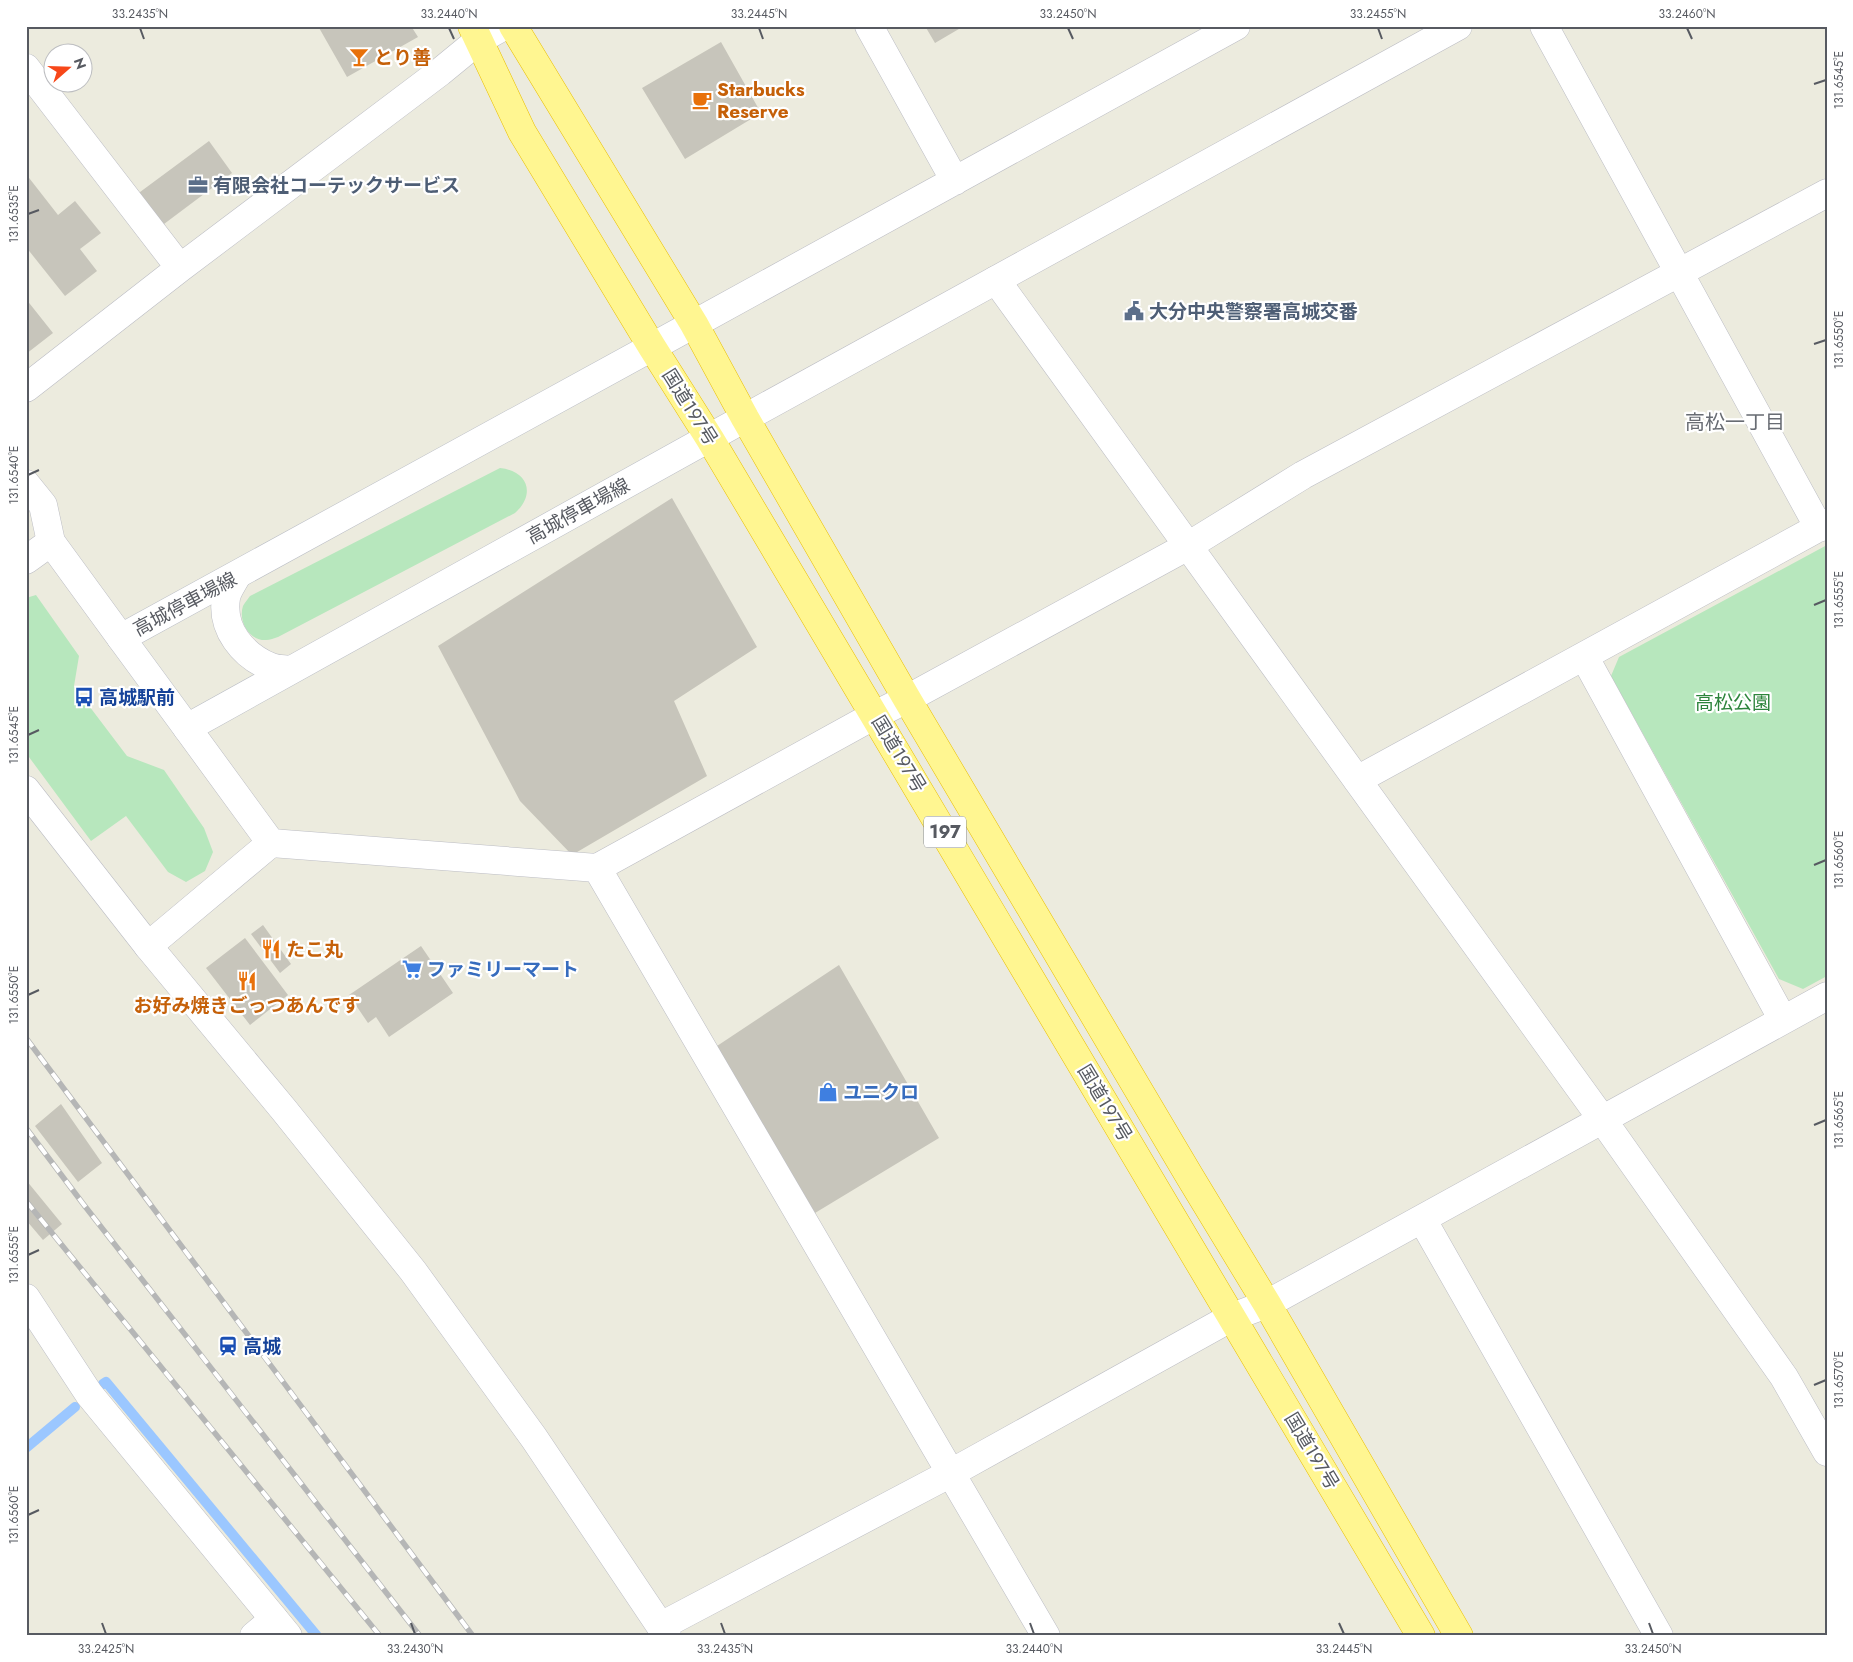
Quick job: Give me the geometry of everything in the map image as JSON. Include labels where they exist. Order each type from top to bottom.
[{"type":"highway","name":"国道197号","points":[[513,26],[694,324],[745,418],[908,699],[1267,1304],[1459,1636]]},
{"type":"highway","name":"国道197号","points":[[476,33],[522,132],[710,439],[875,715],[1421,1636]]},
{"type":"street","points":[[26,388],[180,268],[440,72],[476,33],[504,26]]},
{"type":"street","points":[[870,26],[954,181]]},
{"type":"street","name":"高城停車場線","points":[[1236,26],[236,577],[121,638],[187,728],[745,418],[1458,26]]},
{"type":"street","points":[[1357,780],[1823,526],[1679,273],[1544,26]]},
{"type":"street","points":[[26,68],[180,268]]},
{"type":"street","points":[[148,946],[272,843],[597,868],[1188,546],[1303,475],[1827,193]]},
{"type":"street","points":[[996,280],[1602,1120],[1784,1377],[1827,1452]]},
{"type":"street","points":[[26,484],[43,505],[50,542],[121,638]]},
{"type":"street","points":[[26,560],[50,542]]},
{"type":"street","points":[[236,577],[226,596],[225,616],[234,639],[251,656],[271,668],[290,670]]},
{"type":"street","points":[[1584,656],[1784,1020]]},
{"type":"street","points":[[187,728],[272,843]]},
{"type":"street","points":[[26,790],[148,946],[284,1110],[413,1271],[534,1438],[664,1631],[1232,1317],[1267,1304],[1827,996]]},
{"type":"street","points":[[597,868],[1046,1636]]},
{"type":"street","points":[[1422,1219],[1659,1636]]},
{"type":"street","points":[[26,1298],[89,1394],[272,1630]]},
{"type":"green space","points":[[500,468],[517,474],[526,484],[527,491],[522,506],[515,513],[278,637],[268,640],[260,639],[250,634],[246,629],[242,612],[243,606],[250,596]]},
{"type":"green space","name":"高松公園","points":[[1827,545],[1827,976],[1803,989],[1779,979],[1611,676],[1619,657]]},
{"type":"green space","points":[[36,595],[79,656],[74,686],[127,756],[164,770],[204,828],[213,852],[205,871],[186,882],[168,872],[126,816],[91,841],[26,753],[26,598]]},
{"type":"building","name":"とり善","points":[[318,26],[411,26],[418,37],[347,77]]},
{"type":"building","points":[[925,26],[964,26],[935,43]]},
{"type":"building","name":"Starbucks Reserve","points":[[721,42],[761,113],[685,159],[642,88]]},
{"type":"building","points":[[209,141],[232,173],[160,227],[136,195]]},
{"type":"building","points":[[26,174],[58,215],[75,201],[101,233],[80,249],[97,271],[65,296],[26,247]]},
{"type":"building","points":[[26,299],[53,333],[26,354]]},
{"type":"building","points":[[672,498],[757,647],[674,701],[707,776],[572,855],[520,801],[438,646]]},
{"type":"building","name":"たこ丸","points":[[263,925],[291,964],[280,973],[251,934]]},
{"type":"building","name":"お好み焼きごっつあんです","points":[[245,938],[288,995],[250,1025],[206,968]]},
{"type":"building","name":"ファミリーマート","points":[[421,946],[453,993],[389,1037],[376,1017],[368,1023],[349,995]]},
{"type":"building","name":"ユニクロ","points":[[839,965],[939,1138],[815,1213],[717,1046]]},
{"type":"building","points":[[61,1104],[102,1163],[78,1182],[35,1126]]},
{"type":"building","points":[[26,1180],[62,1224],[43,1240],[26,1220]]},
{"type":"waterway","points":[[103,1384],[106,1382],[317,1636]]},
{"type":"waterway","points":[[26,1448],[75,1407]]},
{"type":"railway","points":[[26,1038],[473,1636]]},
{"type":"railway","points":[[26,1128],[420,1636]]},
{"type":"railway","points":[[26,1201],[380,1636]]},
{"type":"place","name":"とり善","points":[[359,57]]},
{"type":"place","name":"Starbucks Reserve","points":[[702,100]]},
{"type":"place","name":"有限会社コーテックサービス","points":[[198,185]]},
{"type":"place","name":"大分中央警察署高城交番","points":[[1134,311]]},
{"type":"place","name":"高城駅前","points":[[84,697]]},
{"type":"place","name":"たこ丸","points":[[271,949]]},
{"type":"place","name":"ファミリーマート","points":[[412,969]]},
{"type":"place","name":"お好み焼きごっつあんです","points":[[247,981]]},
{"type":"place","name":"ユニクロ","points":[[828,1092]]},
{"type":"place","name":"高城","points":[[228,1346]]},
{"type":"district","name":"高松一丁目","points":[[1735,422]]}]
